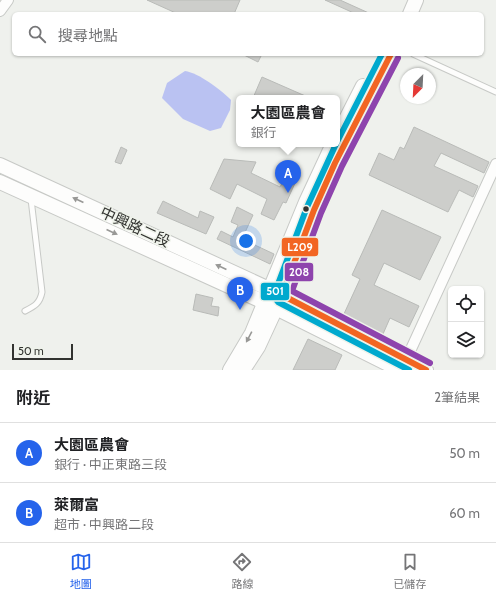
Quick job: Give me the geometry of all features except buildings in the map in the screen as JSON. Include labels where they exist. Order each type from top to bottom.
[{"type":"main road","points":[[400,12],[405,0]]},
{"type":"main road","points":[[411,12],[416,0]]},
{"type":"main road","points":[[340,131],[379,56]]},
{"type":"main road","points":[[230,370],[273,298],[335,163],[389,56]]},
{"type":"main road","points":[[243,370],[258,346],[306,202],[332,147]]},
{"type":"main road","name":"中興路二段","points":[[0,165],[176,254],[273,298],[402,367],[426,370]]},
{"type":"main road","name":"中興路二段","points":[[0,182],[30,196],[176,254]]},
{"type":"street","points":[[0,12],[8,0]]},
{"type":"street","points":[[402,367],[496,164]]},
{"type":"lane","points":[[417,56],[496,92]]},
{"type":"lane","points":[[25,311],[36,306],[41,300],[42,292],[30,196]]},
{"type":"water","points":[[185,71],[191,72],[203,78],[231,100],[230,110],[221,128],[210,131],[183,119],[162,98],[167,83]]},
{"type":"transit line","name":"501","points":[[340,136],[381,56]]},
{"type":"transit line","name":"L209","points":[[390,56],[335,163],[314,210],[282,295],[426,370]]},
{"type":"transit line","name":"208","points":[[398,58],[342,166],[321,213],[292,291],[430,363]]},
{"type":"transit line","name":"501","points":[[335,147],[307,207],[274,297],[278,302],[409,370]]},
{"type":"place","name":"大園區農會","points":[[288,193]]},
{"type":"place","name":"萊爾富","points":[[240,310]]}]
